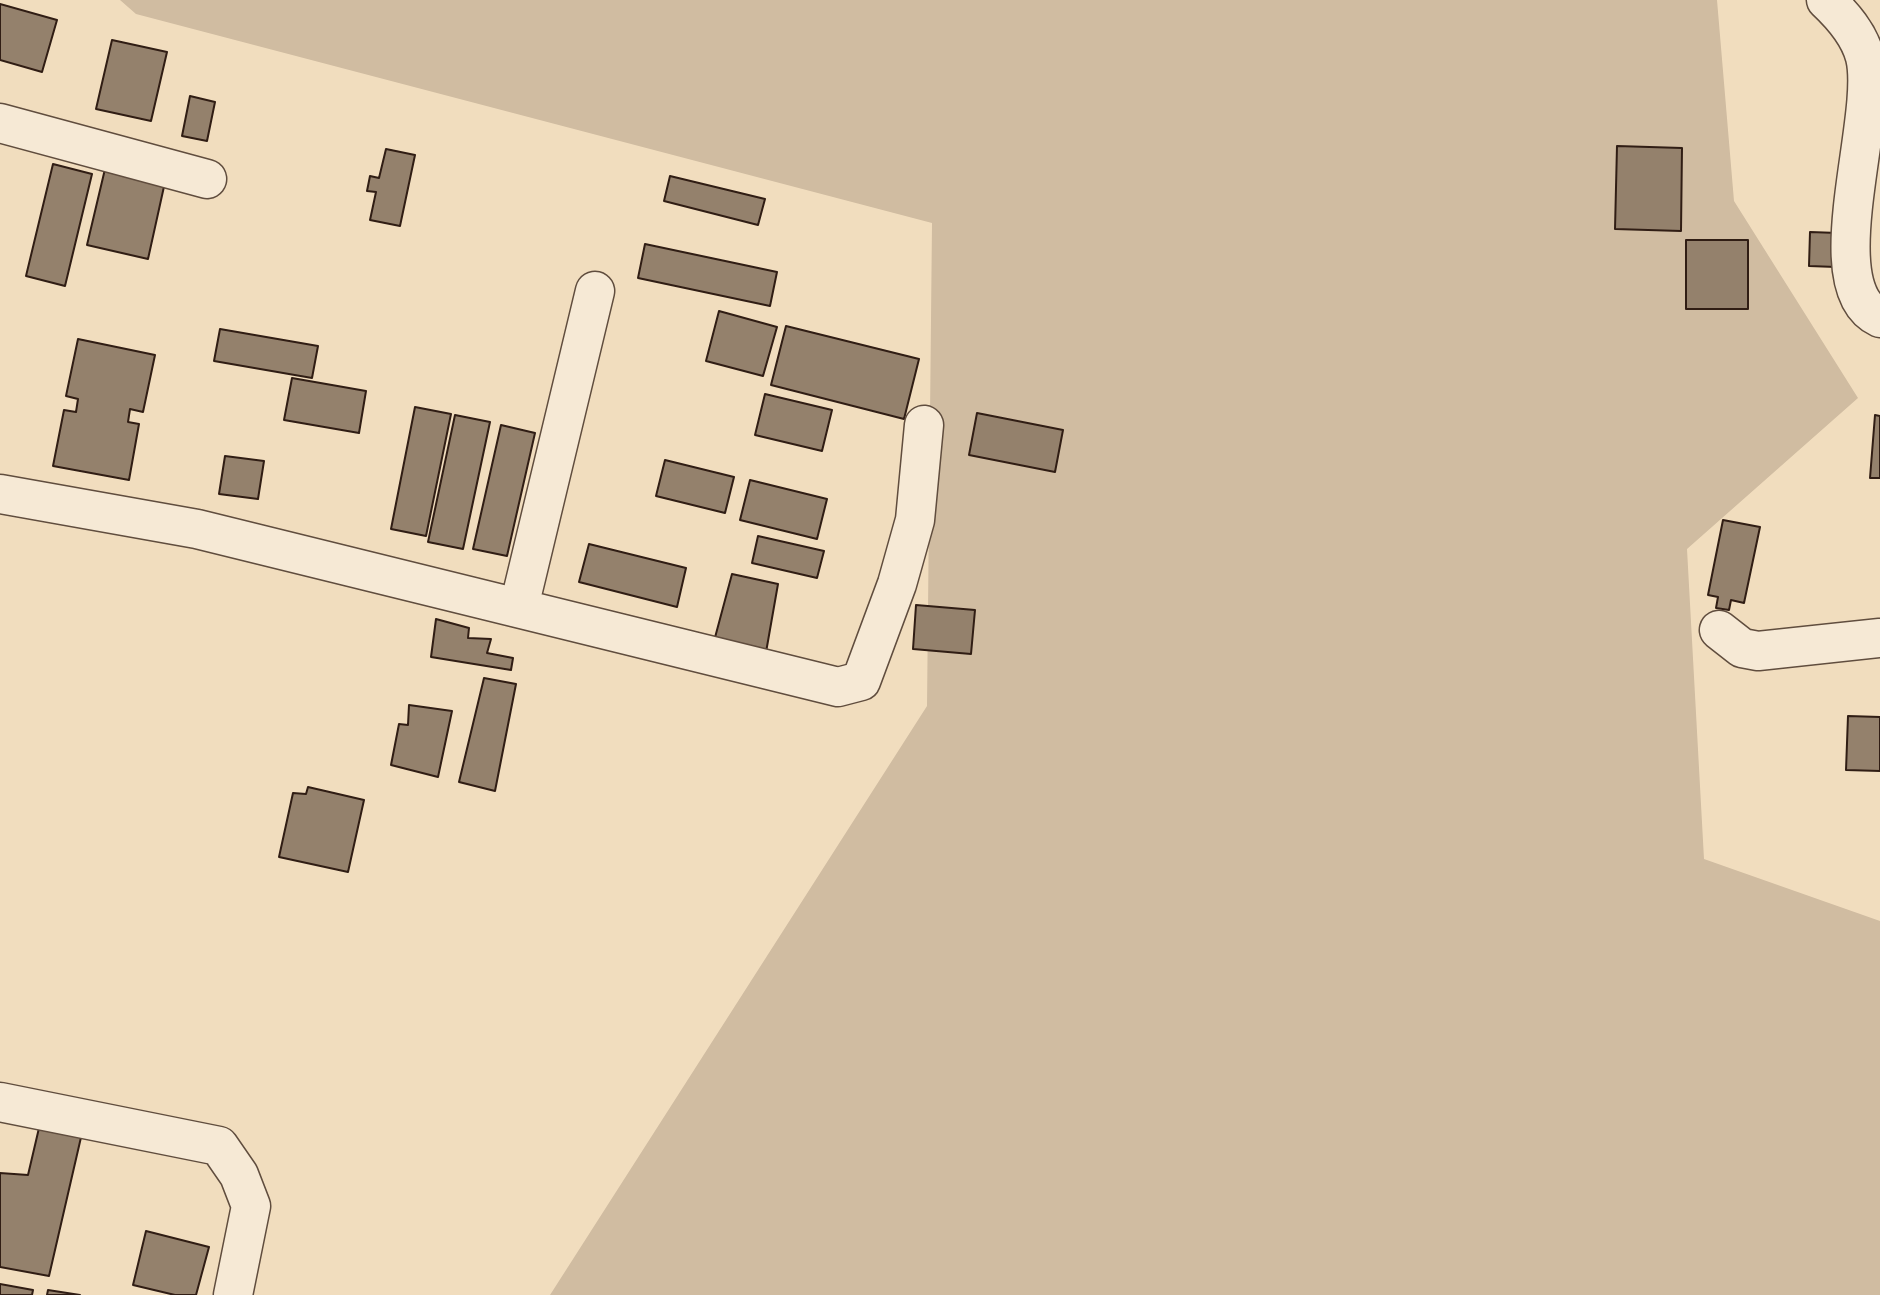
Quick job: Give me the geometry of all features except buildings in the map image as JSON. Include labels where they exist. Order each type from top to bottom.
[{"type":"street","points":[[1826,0],[1856,34],[1865,58],[1865,132],[1849,268],[1861,303],[1870,313],[1880,318]]},
{"type":"street","points":[[0,123],[207,179]]},
{"type":"street","points":[[519,607],[595,291]]},
{"type":"street","points":[[0,494],[197,529],[838,687],[861,681],[897,584],[915,520],[925,425]]},
{"type":"street","points":[[1719,630],[1742,648],[1758,651],[1880,638]]},
{"type":"street","points":[[0,1102],[219,1146],[239,1175],[251,1206],[233,1295]]},
{"type":"shaded area","points":[[120,0],[1717,0],[1734,201],[1858,398],[1687,549],[1704,859],[1880,921],[1880,1295],[550,1295],[927,706],[932,223],[136,14]]}]
